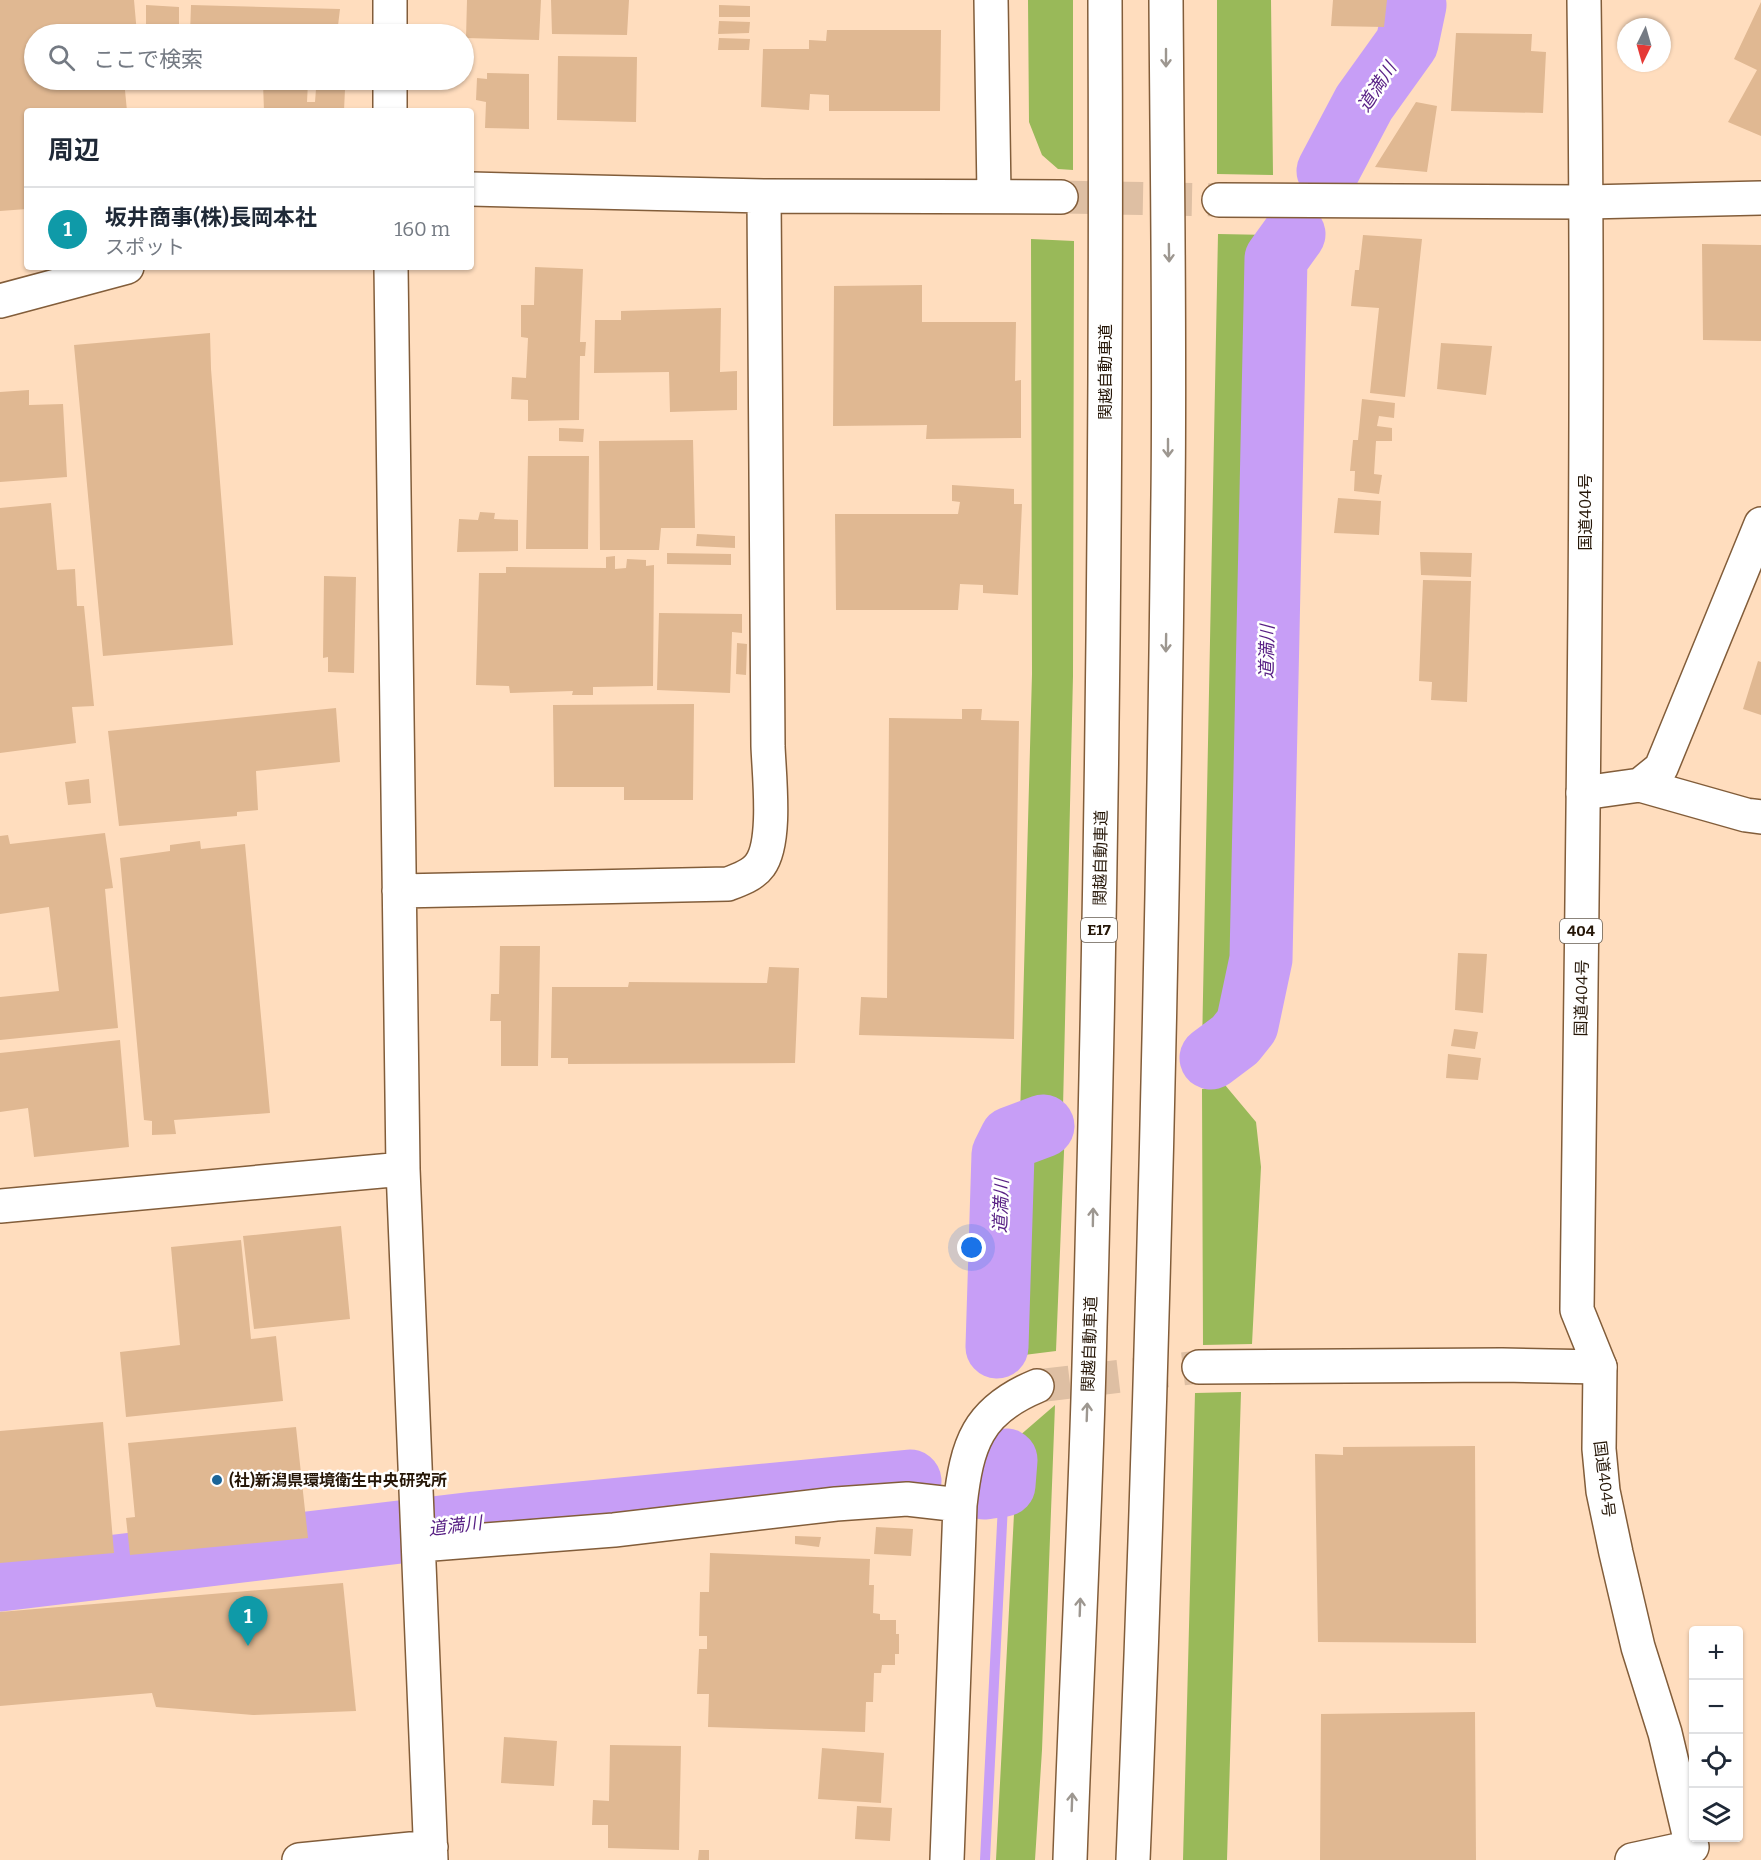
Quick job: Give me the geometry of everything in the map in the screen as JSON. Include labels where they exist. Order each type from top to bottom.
[{"type":"main road","points":[[390,0],[390,24]]},
{"type":"main road","points":[[991,0],[994,195]]},
{"type":"main road","name":"関越自動車道","points":[[1070,1860],[1090,1331],[1098,952],[1105,523],[1105,0]]},
{"type":"main road","points":[[1132,1860],[1150,1344],[1168,494],[1169,273],[1166,0]]},
{"type":"main road","name":"国道404号","points":[[1584,0],[1587,202],[1577,1310],[1600,1367],[1599,1449],[1603,1491],[1638,1647],[1665,1732],[1692,1847],[1632,1860]]},
{"type":"main road","points":[[390,90],[390,108]]},
{"type":"main road","points":[[474,189],[764,196],[1060,197]]},
{"type":"main road","points":[[399,891],[728,884],[745,877],[760,866],[767,849],[771,817],[768,746],[764,196]]},
{"type":"main road","points":[[1219,200],[1587,202],[1761,198]]},
{"type":"main road","points":[[0,301],[116,270]]},
{"type":"main road","points":[[299,1860],[431,1854],[403,1169],[391,270]]},
{"type":"main road","points":[[1640,785],[1662,768],[1761,524]]},
{"type":"main road","points":[[1583,793],[1640,785],[1696,802],[1761,817]]},
{"type":"main road","points":[[0,1206],[403,1169]]},
{"type":"main road","points":[[1198,1367],[1502,1365],[1600,1367]]},
{"type":"main road","points":[[947,1860],[960,1505],[964,1474],[970,1450],[992,1413],[1015,1395],[1037,1386]]},
{"type":"main road","points":[[420,1545],[614,1530],[836,1504],[907,1499],[960,1505]]},
{"type":"green space","points":[[1028,0],[1073,0],[1073,170],[1058,169],[1042,155],[1029,122]]},
{"type":"green space","points":[[1217,0],[1271,0],[1273,175],[1217,174]]},
{"type":"green space","points":[[1218,234],[1270,235],[1255,960],[1238,1024],[1226,1039],[1202,1048]]},
{"type":"green space","points":[[1031,239],[1074,241],[1073,676],[1063,1108],[1040,1110],[1020,1118],[1032,674]]},
{"type":"green space","points":[[1225,1085],[1256,1122],[1261,1167],[1252,1344],[1203,1345],[1202,1089]]},
{"type":"green space","points":[[1065,1127],[1056,1351],[1015,1356],[1023,1145]]},
{"type":"green space","points":[[1241,1392],[1227,1860],[1183,1860],[1195,1393]]},
{"type":"green space","points":[[1055,1405],[1042,1750],[1035,1860],[996,1860],[1018,1437]]},
{"type":"building","points":[[0,0],[134,0],[136,24],[24,24],[24,90],[125,90],[127,108],[24,108],[24,209],[0,211]]},
{"type":"building","points":[[467,0],[541,0],[539,40],[474,38],[474,24],[466,24]]},
{"type":"building","points":[[551,0],[629,0],[627,35],[552,34]]},
{"type":"building","points":[[1333,0],[1387,0],[1384,27],[1331,26]]},
{"type":"building","points":[[1761,2],[1761,136],[1728,122],[1757,70],[1734,59]]},
{"type":"building","points":[[146,5],[179,7],[179,24],[146,24]]},
{"type":"building","points":[[191,5],[340,9],[338,24],[190,24]]},
{"type":"building","points":[[719,5],[750,6],[750,17],[719,17]]},
{"type":"building","points":[[719,21],[750,22],[749,33],[718,34]]},
{"type":"building","points":[[827,30],[941,30],[940,111],[829,111],[829,95],[810,94],[809,110],[761,107],[763,49],[809,49],[809,40],[826,41]]},
{"type":"building","points":[[1456,33],[1532,34],[1531,51],[1546,52],[1543,113],[1451,111]]},
{"type":"building","points":[[719,38],[750,39],[749,50],[718,50]]},
{"type":"building","points":[[558,56],[637,57],[636,122],[557,120]]},
{"type":"building","points":[[487,73],[529,74],[529,129],[485,128],[486,102],[476,100],[477,78],[487,79]]},
{"type":"building","points":[[263,90],[308,90],[307,102],[315,102],[316,90],[345,90],[344,108],[264,108]]},
{"type":"building","points":[[1416,102],[1437,106],[1427,172],[1375,167]]},
{"type":"building","points":[[1363,235],[1422,239],[1405,397],[1370,393],[1379,308],[1351,306],[1355,270],[1359,270]]},
{"type":"building","points":[[1702,244],[1761,245],[1761,341],[1703,340]]},
{"type":"building","points":[[535,267],[583,269],[580,342],[586,342],[585,356],[580,356],[579,420],[528,421],[528,400],[511,399],[512,377],[526,378],[528,338],[521,337],[521,305],[534,305]]},
{"type":"building","points":[[922,285],[922,322],[1016,322],[1015,381],[1021,380],[1021,438],[926,439],[927,425],[833,426],[834,286]]},
{"type":"building","points":[[721,308],[720,372],[737,371],[737,410],[670,412],[669,372],[594,373],[595,320],[621,320],[621,311]]},
{"type":"building","points":[[210,333],[233,645],[103,656],[74,345]]},
{"type":"building","points":[[1441,343],[1492,346],[1486,395],[1437,389]]},
{"type":"building","points":[[29,390],[29,405],[63,404],[67,477],[0,482],[0,392]]},
{"type":"building","points":[[1362,399],[1395,403],[1394,418],[1379,416],[1377,426],[1392,428],[1392,441],[1376,441],[1374,474],[1382,475],[1379,494],[1354,491],[1355,471],[1350,471],[1353,440],[1358,440]]},
{"type":"building","points":[[559,428],[584,429],[583,442],[559,441]]},
{"type":"building","points":[[693,440],[695,528],[661,528],[659,550],[600,550],[599,441]]},
{"type":"building","points":[[528,456],[589,456],[588,549],[526,549]]},
{"type":"building","points":[[952,485],[1014,489],[1014,504],[1022,504],[1018,595],[983,593],[983,585],[960,584],[958,610],[836,610],[835,514],[958,514],[960,502],[952,501]]},
{"type":"building","points":[[1338,498],[1381,501],[1379,535],[1334,533]]},
{"type":"building","points":[[51,503],[57,570],[75,569],[77,606],[84,606],[94,706],[72,707],[76,743],[0,753],[0,508]]},
{"type":"building","points":[[480,512],[495,513],[494,519],[518,520],[518,551],[457,552],[459,519],[478,520]]},
{"type":"building","points":[[697,534],[735,536],[735,548],[696,546]]},
{"type":"building","points":[[1420,552],[1472,553],[1471,577],[1421,575]]},
{"type":"building","points":[[667,553],[731,554],[731,565],[667,564]]},
{"type":"building","points":[[615,556],[615,569],[626,568],[627,559],[646,560],[646,566],[654,565],[653,686],[593,687],[593,695],[572,695],[573,691],[510,693],[509,686],[476,685],[479,573],[506,573],[506,567],[606,568],[606,557]]},
{"type":"building","points":[[324,576],[356,577],[354,673],[328,672],[328,657],[323,658]]},
{"type":"building","points":[[1423,580],[1471,581],[1467,702],[1431,700],[1432,682],[1419,681]]},
{"type":"building","points":[[659,613],[742,614],[742,633],[732,632],[730,693],[657,690]]},
{"type":"building","points":[[737,643],[747,644],[746,675],[736,674]]},
{"type":"building","points":[[1758,661],[1761,662],[1761,715],[1743,709]]},
{"type":"building","points":[[694,704],[693,800],[624,800],[624,787],[554,787],[553,705]]},
{"type":"building","points":[[336,708],[340,762],[256,771],[258,810],[237,812],[237,816],[119,826],[108,731]]},
{"type":"building","points":[[962,709],[982,709],[981,720],[1019,721],[1014,1039],[859,1035],[861,997],[887,998],[889,718],[962,719]]},
{"type":"building","points":[[89,779],[91,803],[68,805],[65,782]]},
{"type":"building","points":[[105,833],[113,888],[105,889],[118,1028],[0,1040],[0,997],[59,991],[49,907],[0,914],[0,836],[8,835],[10,844]]},
{"type":"building","points":[[200,841],[201,849],[245,844],[270,1113],[174,1120],[176,1134],[152,1135],[152,1121],[144,1120],[120,858],[170,851],[170,845]]},
{"type":"building","points":[[500,946],[540,946],[538,1066],[501,1066],[501,1021],[490,1021],[491,994],[499,994]]},
{"type":"building","points":[[1458,953],[1487,954],[1483,1013],[1455,1010]]},
{"type":"building","points":[[769,967],[799,968],[795,1063],[568,1064],[568,1058],[551,1058],[552,987],[628,987],[629,982],[767,983]]},
{"type":"building","points":[[1454,1029],[1478,1032],[1475,1049],[1451,1046]]},
{"type":"building","points":[[120,1040],[129,1147],[34,1157],[28,1108],[0,1112],[0,1053]]},
{"type":"building","points":[[1448,1054],[1481,1058],[1478,1080],[1446,1078]]},
{"type":"building","points":[[341,1226],[350,1319],[254,1329],[243,1236]]},
{"type":"building","points":[[241,1240],[251,1339],[276,1336],[283,1401],[126,1417],[120,1352],[180,1345],[171,1247]]},
{"type":"building","points":[[103,1422],[114,1553],[0,1563],[0,1431]]},
{"type":"building","name":"(社)新潟県環境衛生中央研究所","points":[[296,1427],[308,1538],[130,1555],[126,1518],[135,1517],[128,1443]]},
{"type":"building","points":[[1475,1446],[1476,1643],[1318,1642],[1315,1454],[1343,1455],[1343,1447]]},
{"type":"building","points":[[876,1527],[913,1529],[911,1556],[874,1554]]},
{"type":"building","points":[[795,1536],[821,1537],[819,1547],[795,1544]]},
{"type":"building","points":[[710,1553],[870,1559],[869,1585],[874,1585],[873,1613],[880,1614],[880,1620],[896,1620],[899,1654],[895,1654],[895,1665],[882,1665],[881,1673],[874,1673],[873,1702],[866,1702],[865,1732],[708,1727],[709,1694],[697,1694],[699,1649],[707,1649],[707,1636],[699,1636],[700,1592],[709,1592]]},
{"type":"building","points":[[343,1583],[356,1711],[253,1715],[156,1707],[152,1693],[0,1706],[0,1612]]},
{"type":"building","points":[[1475,1712],[1476,1860],[1320,1860],[1321,1714]]},
{"type":"building","points":[[504,1737],[557,1741],[554,1786],[501,1783]]},
{"type":"building","points":[[610,1745],[681,1746],[679,1850],[608,1848],[608,1825],[592,1825],[593,1800],[609,1801]]},
{"type":"building","points":[[822,1748],[884,1753],[881,1803],[818,1799]]},
{"type":"building","points":[[857,1806],[892,1808],[890,1841],[855,1839]]},
{"type":"building","points":[[699,1850],[709,1850],[709,1860],[698,1860]]},
{"type":"waterway","name":"道満川","points":[[1328,171],[1364,103],[1407,43],[1414,0]]},
{"type":"waterway","name":"道満川","points":[[1211,1058],[1235,1040],[1247,1025],[1261,959],[1276,259],[1294,234]]},
{"type":"waterway","name":"道満川","points":[[997,1347],[1003,1154],[1011,1138],[1043,1126]]},
{"type":"waterway","name":"道満川","points":[[984,1488],[1004,1485],[1006,1460]]},
{"type":"waterway","name":"道満川","points":[[0,1580],[475,1523],[910,1481]]},
{"type":"waterway","points":[[985,1860],[1004,1485]]},
{"type":"tunnel","points":[[1061,197],[1219,200]]},
{"type":"tunnel","points":[[1037,1386],[1199,1367]]},
{"type":"place","name":"(社)新潟県環境衛生中央研究所","points":[[217,1480]]},
{"type":"place","name":"坂井商事(株)長岡本社","points":[[248,1646]]}]
